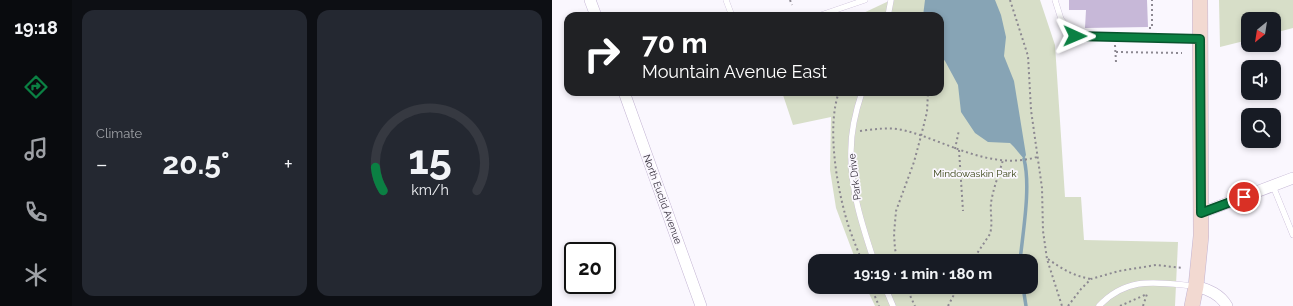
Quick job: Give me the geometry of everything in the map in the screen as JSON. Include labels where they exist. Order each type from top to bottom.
[{"type":"street","points":[[590,0],[594,12]]},
{"type":"street","points":[[1192,306],[1196,286],[1201,213],[1200,0]]},
{"type":"street","name":"North Euclid Avenue","points":[[625,96],[701,306]]},
{"type":"street","points":[[1201,213],[1293,178]]},
{"type":"street","points":[[1196,286],[1212,291],[1223,300],[1227,306]]},
{"type":"lane","points":[[726,0],[730,12]]},
{"type":"lane","points":[[830,12],[865,0]]},
{"type":"lane","points":[[889,12],[891,0]]},
{"type":"lane","points":[[1055,0],[1061,19],[1075,36],[1200,39]]},
{"type":"lane","name":"Park Drive","points":[[861,96],[853,131],[851,170],[860,218],[872,254]]},
{"type":"lane","points":[[1273,186],[1293,235]]},
{"type":"lane","points":[[1099,306],[1111,295],[1134,284],[1151,283],[1196,286]]},
{"type":"lane","points":[[888,294],[893,306]]},
{"type":"path","points":[[790,0],[792,5]]},
{"type":"path","points":[[1010,0],[1028,56],[1030,110],[1042,188],[1043,231],[1047,259],[1062,306]]},
{"type":"path","points":[[1116,52],[1182,53]]},
{"type":"path","points":[[838,96],[834,109],[833,141],[839,188],[845,215],[859,254]]},
{"type":"path","points":[[896,254],[894,234],[896,211],[914,162],[927,112],[928,96]]},
{"type":"path","points":[[853,131],[886,128],[902,130],[955,149],[1003,160],[1031,159],[1037,157]]},
{"type":"path","points":[[955,149],[959,130]]},
{"type":"path","points":[[959,150],[963,211]]},
{"type":"path","points":[[977,254],[990,234],[992,224],[990,210],[992,198],[1003,160]]},
{"type":"path","points":[[1047,259],[1071,274],[1091,279]]},
{"type":"path","points":[[1068,306],[1091,279],[1119,271],[1156,265],[1183,268]]},
{"type":"path","points":[[874,294],[878,306]]},
{"type":"path","points":[[909,294],[915,306]]},
{"type":"path","points":[[948,306],[954,294]]},
{"type":"path","points":[[1120,306],[1146,294],[1143,306]]},
{"type":"green space","name":"Mindowaskin Park","points":[[891,0],[1040,0],[1055,45],[1065,197],[1081,197],[1084,240],[1178,242],[1175,306],[875,306],[869,294],[1038,294],[1038,254],[853,254],[836,208],[830,170],[831,117],[793,125],[783,96],[944,96],[944,12],[866,12]]},
{"type":"green space","points":[[1219,0],[1293,0],[1293,28],[1281,31],[1281,12],[1241,12],[1241,42],[1220,47]]},
{"type":"water","points":[[925,0],[995,0],[1001,15],[1006,37],[1004,56],[1014,81],[1026,155],[1024,159],[1010,143],[988,142],[975,133],[961,112],[958,85],[944,60],[944,12],[924,12]]},
{"type":"building","points":[[1069,0],[1147,0],[1148,27],[1085,28],[1086,10],[1069,10]]},
{"type":"waterway","points":[[1021,254],[1027,196],[1024,159]]},
{"type":"waterway","points":[[1024,294],[1026,306]]},
{"type":"route","points":[[1075,36],[1200,39],[1201,213],[1244,197]]}]
